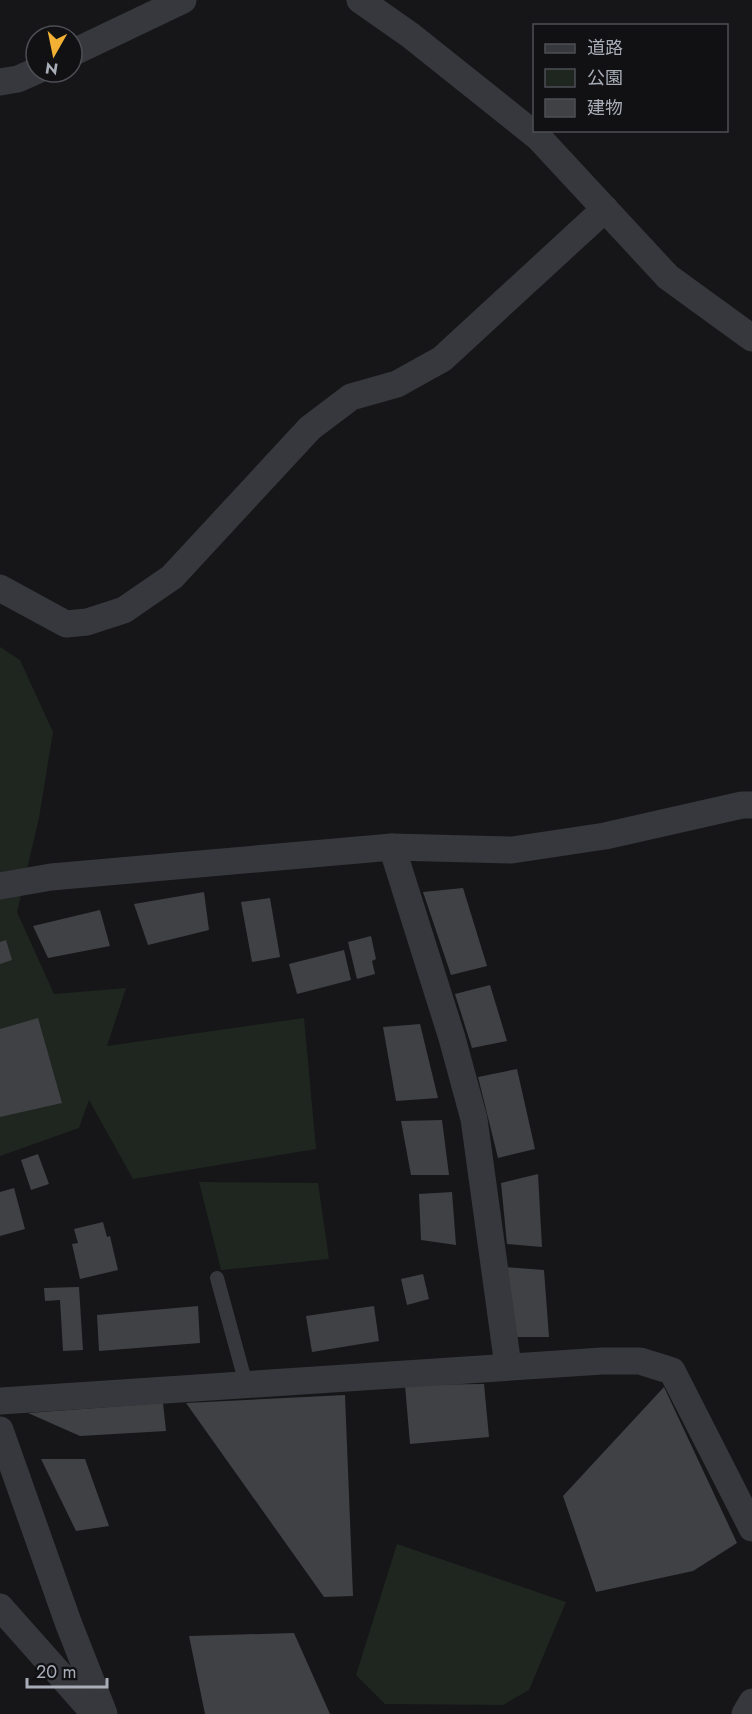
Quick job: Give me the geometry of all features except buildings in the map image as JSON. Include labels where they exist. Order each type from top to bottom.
[{"type":"street","points":[[84,47],[183,0]]},
{"type":"street","points":[[360,0],[392,8],[539,138],[668,277],[752,338]]},
{"type":"street","points":[[0,82],[24,76]]},
{"type":"street","points":[[0,588],[66,624],[87,622],[124,610],[172,577],[310,428],[351,397],[397,384],[442,358],[606,209]]},
{"type":"street","points":[[0,886],[51,877],[392,847],[512,850],[606,836],[752,805]]},
{"type":"street","points":[[392,847],[452,1038],[474,1119],[508,1366]]},
{"type":"street","points":[[0,1401],[508,1366],[640,1361],[672,1371],[752,1528]]},
{"type":"street","points":[[0,1430],[68,1622],[104,1714]]},
{"type":"street","points":[[0,1607],[94,1714]]},
{"type":"street","points":[[745,1714],[752,1702]]},
{"type":"lane","points":[[216,1278],[246,1384]]},
{"type":"green space","points":[[0,647],[20,660],[53,732],[39,818],[17,912],[54,994],[126,988],[107,1046],[304,1018],[316,1149],[133,1179],[89,1100],[79,1128],[0,1156]]},
{"type":"green space","points":[[199,1182],[318,1183],[329,1259],[221,1270]]},
{"type":"green space","points":[[397,1544],[566,1602],[529,1690],[503,1705],[385,1704],[356,1675]]}]
